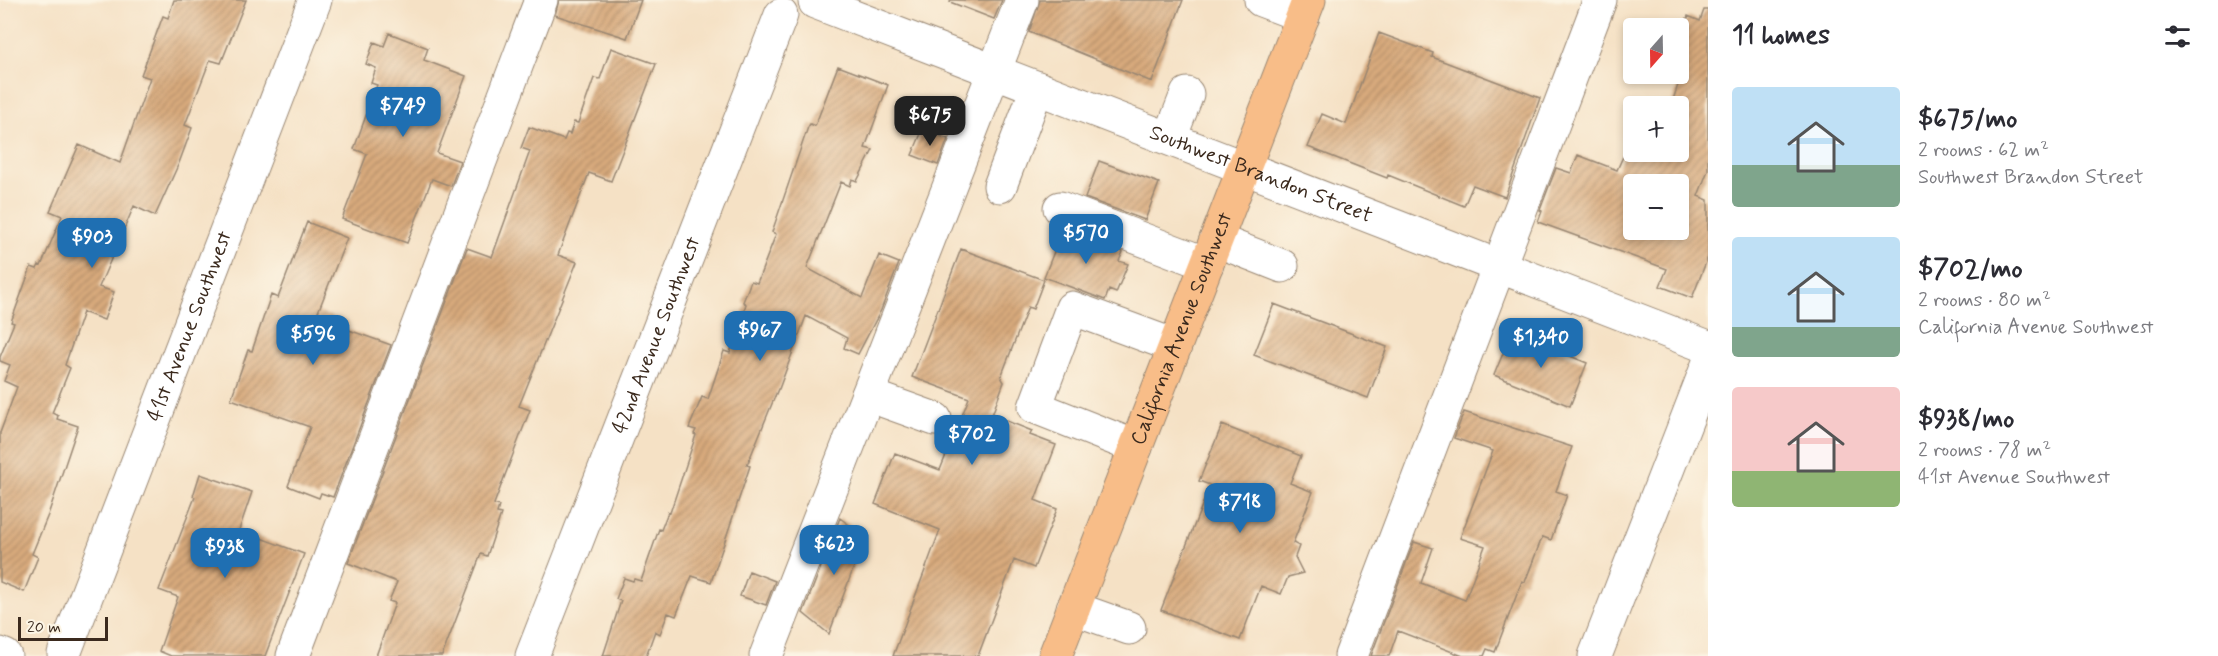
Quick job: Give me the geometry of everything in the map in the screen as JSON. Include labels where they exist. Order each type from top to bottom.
[{"type":"main road","name":"California Avenue Southwest","points":[[1055,656],[1306,8]]},
{"type":"street","name":"41st Avenue Southwest","points":[[59,655],[315,0]]},
{"type":"street","points":[[293,656],[541,0]]},
{"type":"street","points":[[766,656],[1022,0]]},
{"type":"street","points":[[1261,0],[1306,8]]},
{"type":"street","points":[[1351,656],[1600,0]]},
{"type":"street","points":[[774,8],[793,18],[808,11],[815,1]]},
{"type":"street","name":"Southwest Brandon Street","points":[[815,1],[1708,346]]},
{"type":"street","name":"42nd Avenue Southwest","points":[[532,656],[774,8]]},
{"type":"street","points":[[1000,186],[1037,88]]},
{"type":"street","points":[[1170,138],[1186,94]]},
{"type":"street","points":[[1060,208],[1212,252],[1282,266]]},
{"type":"street","points":[[1136,447],[1035,407],[1072,308],[1175,346]]},
{"type":"street","points":[[1595,656],[1708,365]]},
{"type":"street","points":[[868,395],[935,419]]},
{"type":"street","points":[[1073,608],[1129,628]]},
{"type":"street","points":[[0,654],[5,656]]},
{"type":"building","points":[[174,0],[246,0],[221,63],[210,60],[185,125],[192,128],[155,216],[134,206],[99,287],[114,292],[104,320],[83,312],[65,365],[70,368],[52,413],[58,416],[57,419],[78,426],[48,515],[32,554],[38,557],[24,592],[0,582],[0,433],[17,387],[4,381],[10,365],[0,361],[0,357],[14,323],[11,322],[31,267],[37,269],[39,265],[41,266],[62,216],[50,211],[79,145],[120,163],[150,78],[141,75],[163,16],[168,18]]},
{"type":"building","points":[[559,0],[641,0],[627,38],[555,15]]},
{"type":"building","points":[[951,0],[1002,0],[994,19],[950,2]]},
{"type":"building","points":[[1040,0],[1183,0],[1152,82],[1029,32]]},
{"type":"building","points":[[1704,10],[1708,10],[1708,170],[1698,196],[1708,200],[1708,257],[1692,298],[1660,286],[1667,269],[1538,222],[1542,211],[1540,210],[1556,168],[1571,173],[1578,155],[1617,170],[1623,156],[1623,162],[1689,162],[1689,96],[1674,96],[1678,84],[1689,84],[1688,16],[1700,21]]},
{"type":"building","points":[[389,33],[428,48],[424,60],[466,76],[437,153],[460,161],[451,186],[432,179],[407,243],[342,219],[367,154],[354,149],[377,85],[371,83],[376,68],[366,64],[374,42],[384,46]]},
{"type":"building","points":[[1379,33],[1433,53],[1432,57],[1540,98],[1505,197],[1473,185],[1464,206],[1388,175],[1387,178],[1308,147],[1322,114],[1346,124]]},
{"type":"building","points":[[611,48],[656,64],[611,181],[589,173],[558,255],[577,262],[519,406],[530,410],[494,504],[499,506],[497,513],[501,514],[487,556],[481,554],[442,656],[376,656],[395,603],[389,601],[397,582],[348,563],[467,248],[492,257],[530,151],[521,148],[529,127],[564,140],[567,133],[570,134],[574,122],[578,123],[594,78],[600,79]]},
{"type":"building","points":[[838,66],[888,85],[865,148],[873,150],[857,181],[852,179],[850,186],[841,182],[807,268],[862,298],[879,255],[899,263],[881,310],[858,354],[844,348],[847,338],[806,316],[747,465],[750,466],[711,582],[692,576],[676,616],[668,613],[660,634],[655,631],[646,656],[603,656],[621,601],[616,599],[624,578],[641,581],[659,529],[661,530],[668,512],[670,513],[696,435],[694,434],[696,430],[689,428],[702,397],[708,399],[724,351],[730,353],[746,304],[743,302],[751,281],[757,283],[776,234],[772,232],[808,127],[810,124],[815,126]]},
{"type":"building","points":[[923,129],[948,139],[938,165],[912,155]]},
{"type":"building","points":[[1099,161],[1159,183],[1145,220],[1085,198]]},
{"type":"building","points":[[307,222],[347,238],[318,312],[348,322],[346,329],[391,345],[333,497],[321,493],[319,498],[288,486],[310,427],[231,399],[248,350],[252,351],[271,295],[278,298]]},
{"type":"building","points":[[1063,229],[1123,252],[1119,261],[1128,264],[1116,293],[1109,290],[1105,300],[1044,277]]},
{"type":"building","points":[[961,249],[1044,280],[1033,309],[1028,307],[1001,377],[1004,382],[992,415],[1032,431],[1030,435],[1056,445],[1035,500],[1057,509],[1034,568],[1014,560],[978,656],[893,656],[940,530],[875,504],[895,453],[940,470],[969,398],[912,377]]},
{"type":"building","points":[[1274,304],[1387,347],[1368,398],[1254,355]]},
{"type":"building","points":[[1512,332],[1587,363],[1570,406],[1494,375]]},
{"type":"building","points":[[1464,412],[1572,447],[1556,491],[1567,495],[1551,540],[1543,537],[1541,540],[1525,582],[1522,581],[1495,652],[1487,649],[1484,656],[1463,656],[1398,631],[1389,656],[1371,656],[1414,542],[1433,548],[1421,583],[1465,600],[1485,546],[1460,538],[1493,451],[1454,438]]},
{"type":"building","points":[[1222,425],[1301,456],[1290,483],[1313,492],[1293,543],[1299,546],[1295,557],[1303,573],[1288,577],[1281,594],[1261,586],[1240,640],[1161,610],[1210,485],[1199,481]]},
{"type":"building","points":[[200,474],[252,492],[239,530],[304,554],[265,656],[171,656],[159,651],[178,597],[159,590],[195,497],[193,496]]},
{"type":"building","points":[[840,518],[865,537],[829,634],[803,613]]},
{"type":"building","points":[[749,571],[775,581],[766,605],[740,596]]}]
